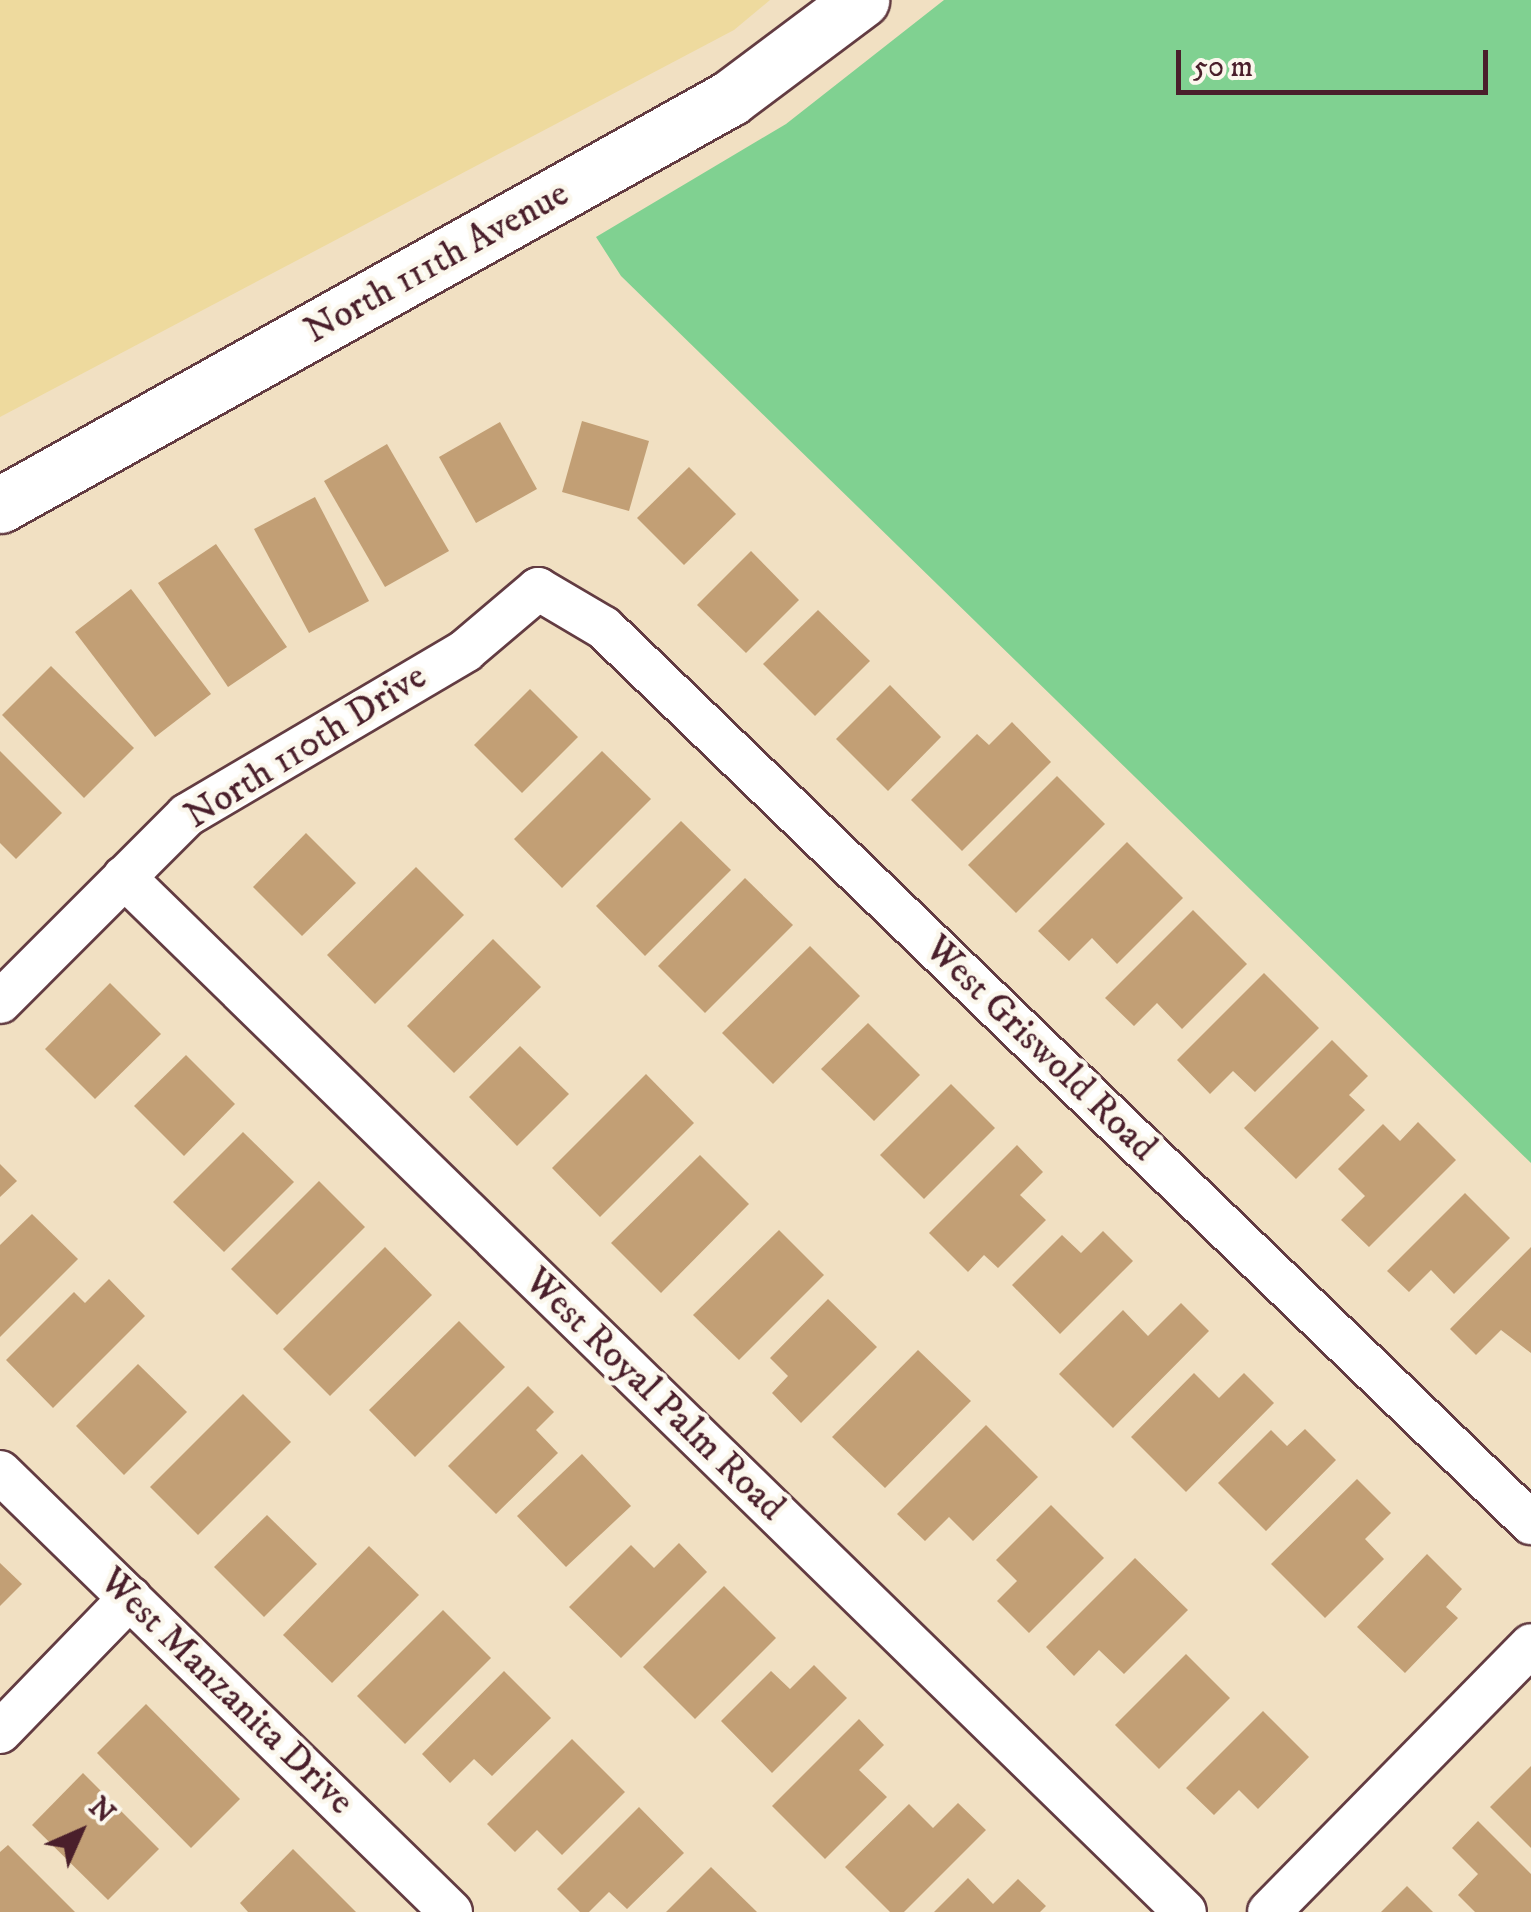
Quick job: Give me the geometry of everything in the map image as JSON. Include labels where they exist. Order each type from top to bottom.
[{"type":"street","name":"North 111th Avenue","points":[[0,505],[730,98],[861,0]]},
{"type":"street","name":"North 110th Drive","points":[[0,1002],[187,814],[465,651],[538,589]]},
{"type":"street","name":"West Griswold Road","points":[[538,589],[604,628],[1531,1523]]},
{"type":"street","name":"West Royal Palm Road","points":[[124,877],[1185,1912]]},
{"type":"street","name":"West Manzanita Drive","points":[[0,1472],[451,1912]]},
{"type":"street","points":[[0,1732],[130,1598]]},
{"type":"street","points":[[1269,1912],[1531,1644]]},
{"type":"green space","points":[[944,0],[1531,0],[1531,1163],[621,276],[596,237],[786,124]]},
{"type":"sand","points":[[0,0],[770,0],[734,30],[0,417]]},
{"type":"building","points":[[582,421],[649,441],[629,511],[562,492]]},
{"type":"building","points":[[500,422],[537,489],[476,523],[439,457]]},
{"type":"building","points":[[387,444],[449,551],[385,587],[324,481]]},
{"type":"building","points":[[689,467],[736,514],[684,565],[637,518]]},
{"type":"building","points":[[315,497],[369,601],[309,633],[254,529]]},
{"type":"building","points":[[216,544],[287,647],[228,687],[158,583]]},
{"type":"building","points":[[751,551],[799,600],[746,653],[697,605]]},
{"type":"building","points":[[131,589],[211,694],[155,737],[75,632]]},
{"type":"building","points":[[818,610],[870,661],[815,716],[763,664]]},
{"type":"building","points":[[51,666],[134,748],[84,798],[2,715]]},
{"type":"building","points":[[890,685],[941,737],[888,791],[836,739]]},
{"type":"building","points":[[530,689],[578,737],[522,793],[474,745]]},
{"type":"building","points":[[1012,722],[1051,762],[962,851],[911,800],[977,734],[989,745]]},
{"type":"building","points":[[0,751],[62,813],[16,859],[0,843]]},
{"type":"building","points":[[602,751],[651,799],[562,888],[514,839]]},
{"type":"building","points":[[1057,776],[1105,824],[1016,913],[968,865]]},
{"type":"building","points":[[681,821],[731,870],[645,956],[596,906]]},
{"type":"building","points":[[306,833],[356,883],[302,936],[253,887]]},
{"type":"building","points":[[1127,842],[1183,898],[1117,964],[1092,938],[1069,961],[1038,931]]},
{"type":"building","points":[[416,867],[464,915],[375,1004],[327,955]]},
{"type":"building","points":[[745,878],[793,925],[705,1013],[658,966]]},
{"type":"building","points":[[1193,910],[1247,964],[1182,1029],[1157,1003],[1134,1026],[1105,998]]},
{"type":"building","points":[[493,939],[541,987],[454,1073],[407,1026]]},
{"type":"building","points":[[810,946],[860,996],[773,1084],[722,1033]]},
{"type":"building","points":[[1264,973],[1319,1028],[1255,1092],[1233,1071],[1210,1094],[1177,1060]]},
{"type":"building","points":[[110,983],[161,1034],[95,1099],[45,1049]]},
{"type":"building","points":[[868,1023],[920,1075],[874,1121],[821,1069]]},
{"type":"building","points":[[1332,1040],[1368,1076],[1349,1095],[1365,1110],[1296,1179],[1244,1128]]},
{"type":"building","points":[[520,1046],[569,1094],[517,1146],[469,1097]]},
{"type":"building","points":[[186,1055],[235,1104],[184,1156],[134,1106]]},
{"type":"building","points":[[646,1074],[694,1123],[600,1217],[552,1168]]},
{"type":"building","points":[[951,1084],[995,1128],[924,1199],[880,1155]]},
{"type":"building","points":[[1418,1122],[1456,1160],[1369,1247],[1341,1220],[1365,1196],[1338,1169],[1383,1124],[1400,1141]]},
{"type":"building","points":[[243,1132],[294,1182],[224,1252],[173,1202]]},
{"type":"building","points":[[1017,1145],[1043,1172],[1020,1195],[1046,1220],[998,1268],[984,1255],[968,1272],[929,1233]]},
{"type":"building","points":[[700,1155],[749,1204],[661,1293],[611,1243]]},
{"type":"building","points":[[0,1164],[17,1181],[0,1197]]},
{"type":"building","points":[[319,1181],[365,1227],[277,1315],[231,1269]]},
{"type":"building","points":[[1465,1193],[1510,1238],[1454,1294],[1431,1270],[1409,1292],[1387,1271]]},
{"type":"building","points":[[32,1214],[78,1259],[0,1337],[0,1245]]},
{"type":"building","points":[[779,1230],[824,1275],[739,1360],[693,1315]]},
{"type":"building","points":[[1103,1231],[1133,1261],[1060,1334],[1012,1285],[1062,1235],[1081,1253]]},
{"type":"building","points":[[385,1247],[432,1295],[330,1396],[283,1349]]},
{"type":"building","points":[[1531,1247],[1531,1353],[1501,1330],[1476,1355],[1450,1329]]},
{"type":"building","points":[[109,1279],[145,1316],[53,1408],[6,1360],[74,1292],[85,1303]]},
{"type":"building","points":[[828,1299],[877,1347],[801,1423],[772,1393],[788,1376],[770,1358]]},
{"type":"building","points":[[1181,1303],[1209,1331],[1113,1428],[1059,1374],[1123,1310],[1148,1336]]},
{"type":"building","points":[[459,1321],[505,1367],[415,1457],[369,1410]]},
{"type":"building","points":[[918,1350],[971,1401],[885,1488],[832,1437]]},
{"type":"building","points":[[138,1364],[187,1412],[124,1475],[76,1426]]},
{"type":"building","points":[[1194,1373],[1219,1398],[1244,1373],[1274,1403],[1186,1492],[1131,1437]]},
{"type":"building","points":[[528,1386],[554,1412],[536,1430],[558,1453],[496,1514],[448,1466]]},
{"type":"building","points":[[243,1394],[291,1442],[198,1535],[150,1487]]},
{"type":"building","points":[[986,1425],[1038,1477],[973,1541],[949,1517],[925,1541],[897,1514]]},
{"type":"building","points":[[1305,1429],[1336,1460],[1266,1531],[1218,1483],[1271,1430],[1287,1446]]},
{"type":"building","points":[[582,1454],[631,1506],[566,1567],[517,1516]]},
{"type":"building","points":[[1357,1479],[1391,1513],[1365,1539],[1384,1559],[1325,1618],[1271,1564]]},
{"type":"building","points":[[1051,1505],[1104,1558],[1029,1633],[997,1601],[1017,1581],[996,1560]]},
{"type":"building","points":[[267,1515],[317,1564],[264,1617],[214,1567]]},
{"type":"building","points":[[679,1543],[707,1572],[621,1658],[569,1607],[631,1545],[654,1568]]},
{"type":"building","points":[[369,1546],[419,1595],[332,1683],[283,1635]]},
{"type":"building","points":[[1427,1554],[1462,1589],[1446,1607],[1458,1618],[1405,1673],[1357,1627]]},
{"type":"building","points":[[1135,1558],[1188,1610],[1124,1674],[1099,1650],[1074,1676],[1046,1647]]},
{"type":"building","points":[[0,1563],[22,1584],[0,1606]]},
{"type":"building","points":[[724,1586],[776,1638],[695,1719],[643,1667]]},
{"type":"building","points":[[443,1610],[491,1658],[405,1744],[357,1696]]},
{"type":"building","points":[[1186,1654],[1230,1698],[1159,1769],[1115,1725]]},
{"type":"building","points":[[814,1665],[847,1698],[772,1773],[721,1721],[771,1671],[790,1689]]},
{"type":"building","points":[[504,1671],[551,1718],[492,1776],[474,1759],[450,1783],[422,1754]]},
{"type":"building","points":[[146,1704],[240,1799],[191,1848],[97,1753]]},
{"type":"building","points":[[1263,1711],[1309,1757],[1258,1809],[1239,1790],[1214,1815],[1186,1788]]},
{"type":"building","points":[[859,1719],[884,1745],[859,1770],[887,1797],[825,1859],[772,1806]]},
{"type":"building","points":[[572,1739],[625,1792],[562,1855],[537,1830],[515,1852],[487,1824]]},
{"type":"building","points":[[1531,1766],[1531,1848],[1490,1807]]},
{"type":"building","points":[[83,1773],[159,1849],[108,1900],[32,1825]]},
{"type":"building","points":[[958,1803],[986,1830],[904,1912],[890,1912],[845,1867],[909,1804],[933,1828]]},
{"type":"building","points":[[639,1807],[684,1853],[627,1909],[609,1892],[589,1912],[580,1912],[557,1889]]},
{"type":"building","points":[[1478,1821],[1531,1874],[1531,1912],[1475,1912],[1458,1895],[1478,1874],[1452,1848]]},
{"type":"building","points":[[8,1845],[75,1912],[0,1912],[0,1852]]},
{"type":"building","points":[[293,1849],[356,1912],[248,1912],[240,1903]]},
{"type":"building","points":[[711,1867],[757,1912],[666,1912]]},
{"type":"building","points":[[968,1878],[993,1904],[1018,1879],[1046,1906],[1040,1912],[934,1912]]},
{"type":"building","points":[[1407,1886],[1433,1912],[1381,1912]]}]
